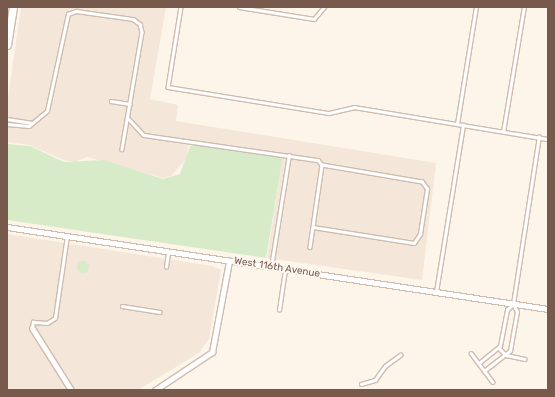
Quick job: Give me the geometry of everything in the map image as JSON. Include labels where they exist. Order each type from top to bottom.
[{"type":"street","points":[[7,45],[13,7]]},
{"type":"street","name":"West 116th Avenue","points":[[7,227],[548,309]]},
{"type":"street","points":[[155,390],[212,352],[229,261]]},
{"type":"street","points":[[32,328],[71,390]]},
{"type":"lane","points":[[181,7],[168,87],[329,113],[354,107],[548,139]]},
{"type":"lane","points":[[239,7],[314,19],[324,7]]},
{"type":"lane","points":[[457,124],[476,7]]},
{"type":"lane","points":[[503,132],[524,7]]},
{"type":"lane","points":[[7,124],[27,126],[47,111],[65,20],[76,11],[133,19],[140,24],[130,104],[122,149]]},
{"type":"lane","points":[[111,101],[130,104]]},
{"type":"lane","points":[[127,118],[144,135],[318,160],[322,165],[422,182],[427,189],[420,234],[414,243],[313,227]]},
{"type":"lane","points":[[7,119],[31,123]]},
{"type":"lane","points":[[436,292],[463,125]]},
{"type":"lane","points":[[484,371],[506,355],[517,312],[513,304],[539,137]]},
{"type":"lane","points":[[271,267],[289,156]]},
{"type":"lane","points":[[310,247],[322,165]]},
{"type":"lane","points":[[32,328],[32,322],[47,323],[55,318],[67,236]]},
{"type":"lane","points":[[166,267],[168,251]]},
{"type":"lane","points":[[279,310],[285,269]]},
{"type":"lane","points":[[479,363],[499,348],[507,310],[513,304]]},
{"type":"lane","points":[[122,306],[160,312]]},
{"type":"lane","points":[[499,348],[506,355],[525,359]]},
{"type":"lane","points":[[471,353],[493,382]]},
{"type":"lane","points":[[361,384],[375,380],[385,366],[400,355]]},
{"type":"shaded area","points":[[21,7],[166,7],[150,99],[178,105],[176,121],[436,163],[422,280],[267,258],[283,156],[204,143],[188,145],[186,159],[171,176],[163,178],[87,157],[74,162],[64,160],[29,145],[7,142],[7,104]]},
{"type":"shaded area","points":[[7,234],[212,266],[221,270],[209,339],[199,353],[138,390],[7,390]]},
{"type":"green space","points":[[7,144],[30,146],[64,162],[104,160],[163,179],[180,174],[190,146],[205,144],[283,156],[266,258],[7,220]]},
{"type":"green space","points":[[83,261],[87,263],[89,267],[87,271],[83,273],[79,271],[77,267],[79,263]]}]
